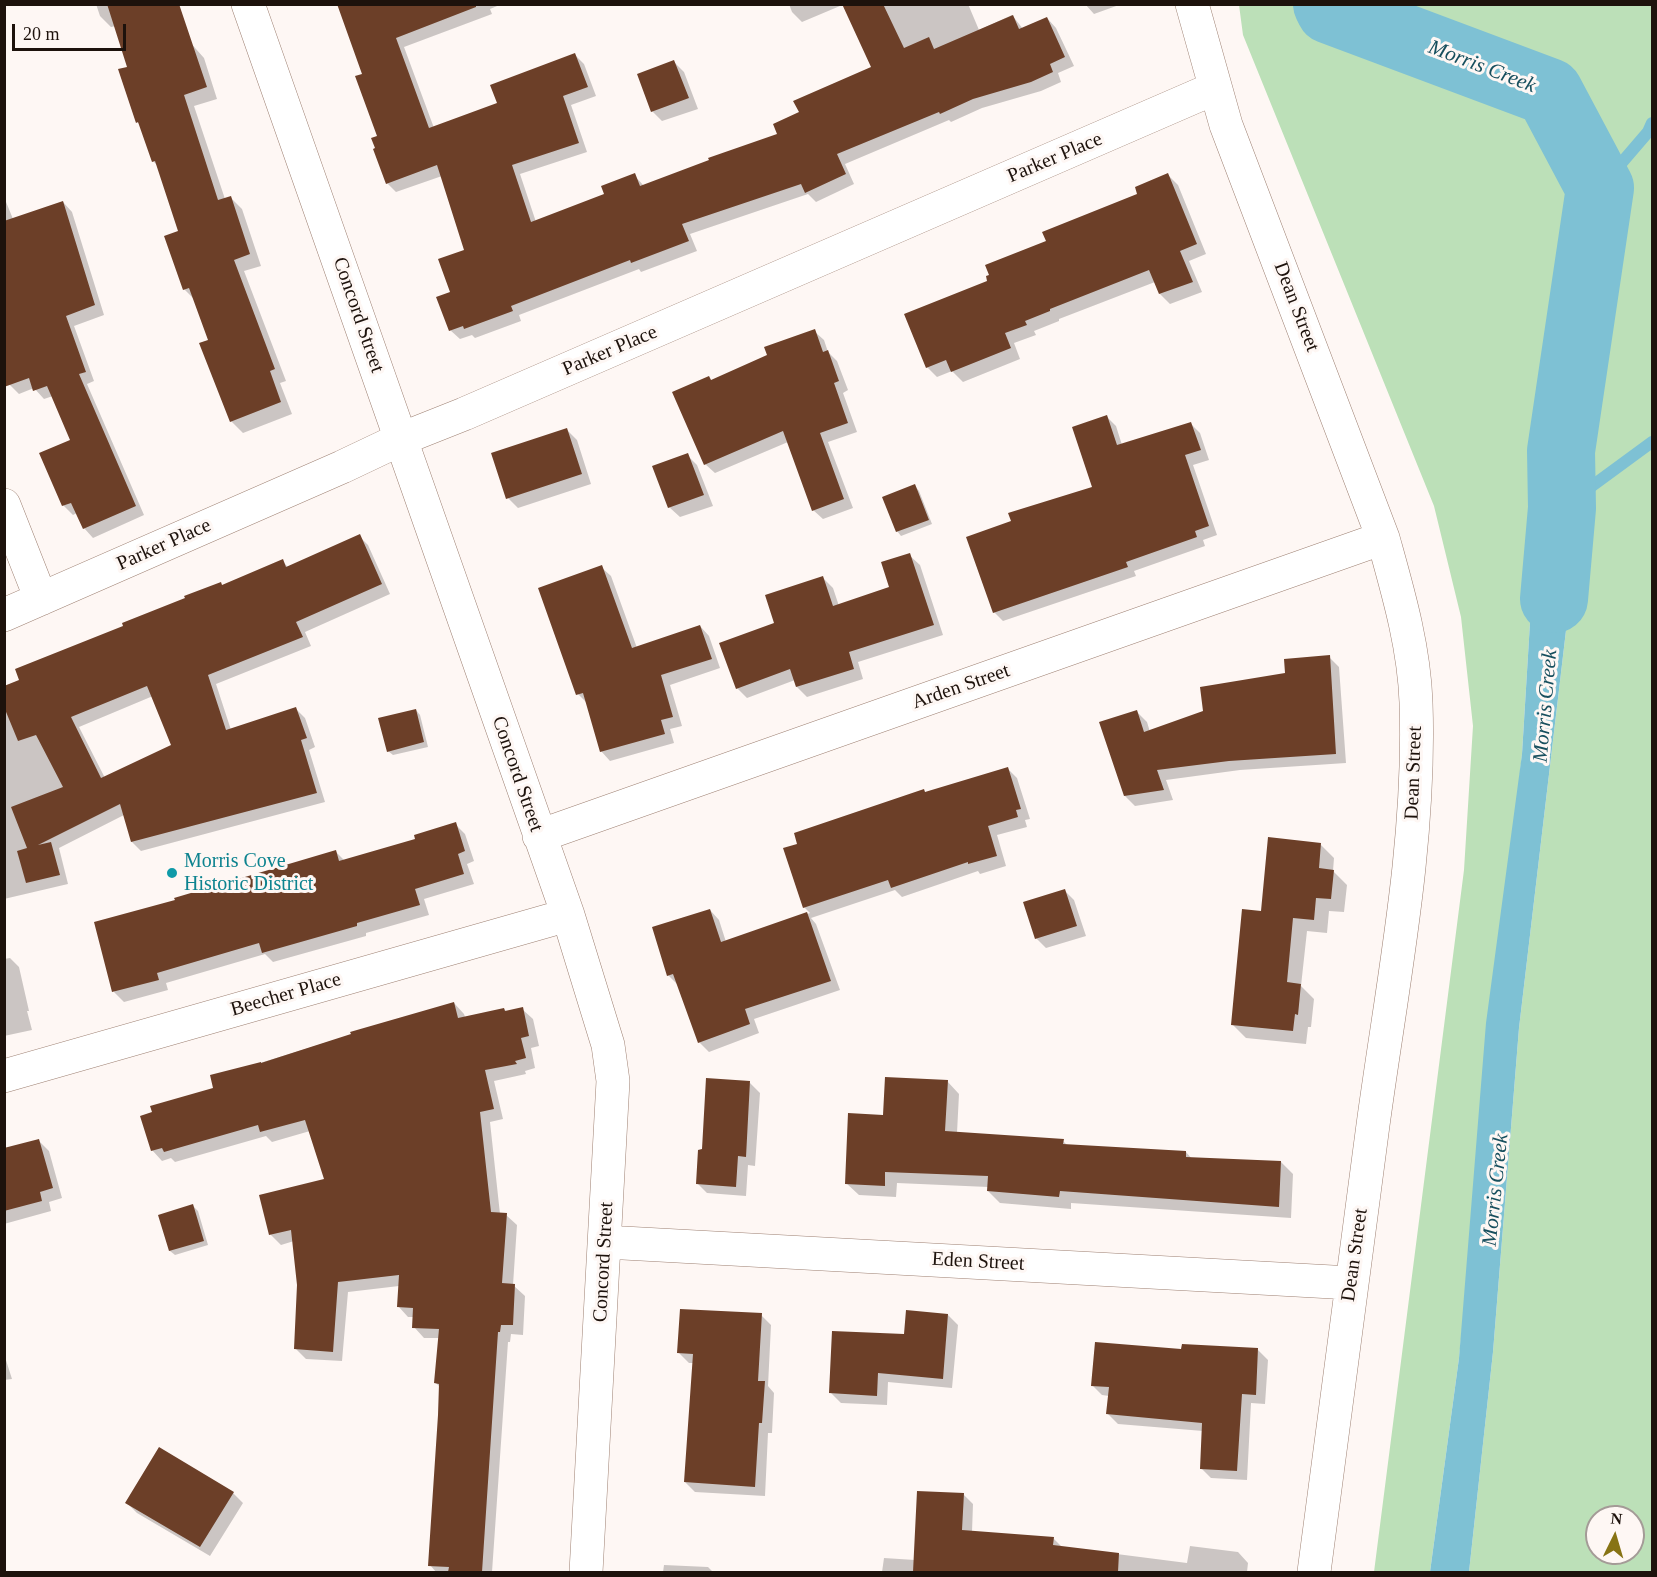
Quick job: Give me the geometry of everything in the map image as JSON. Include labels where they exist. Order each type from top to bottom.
[{"type":"street","name":"Concord Street","points":[[248,4],[568,915],[608,1045],[613,1081],[586,1572]]},
{"type":"street","name":"Dean Street","points":[[1192,4],[1226,125],[1383,538],[1401,604],[1416,701],[1412,848],[1351,1283],[1314,1572]]},
{"type":"street","name":"Parker Place","points":[[4,615],[401,439],[464,414],[1215,88]]},
{"type":"street","points":[[4,505],[41,599]]},
{"type":"street","name":"Arden Street","points":[[539,836],[1383,538]]},
{"type":"street","name":"Beecher Place","points":[[4,1076],[568,915]]},
{"type":"street","name":"Eden Street","points":[[605,1242],[1351,1283]]},
{"type":"green space","points":[[1239,5],[1652,5],[1652,1572],[1469,1572],[1493,1352],[1519,1028],[1578,529],[1536,524],[1522,754],[1459,1358],[1430,1572],[1374,1572],[1464,870],[1473,726],[1461,617],[1434,506],[1243,35]]},
{"type":"water","points":[[1562,508],[1578,529],[1519,1028],[1493,1352],[1469,1572],[1430,1572],[1459,1358],[1486,1023],[1522,754],[1536,524]]},
{"type":"building","points":[[107,4],[179,4],[207,87],[184,95],[218,200],[231,196],[250,254],[234,260],[275,369],[270,371],[281,402],[230,422],[199,343],[208,340],[189,288],[183,290],[164,236],[178,231],[155,161],[152,162],[138,122],[136,123],[118,69],[127,67]]},
{"type":"building","points":[[337,4],[476,4],[476,7],[396,38],[429,128],[497,103],[490,85],[575,53],[588,87],[563,96],[579,143],[512,165],[531,222],[604,194],[601,186],[635,173],[640,186],[709,160],[708,158],[777,134],[773,124],[799,112],[793,101],[871,67],[842,4],[883,4],[904,48],[929,37],[934,49],[1013,15],[1019,29],[1047,17],[1065,57],[1050,64],[1053,72],[1031,82],[973,99],[837,154],[846,174],[805,193],[801,184],[682,224],[689,241],[631,263],[630,260],[511,306],[513,311],[464,329],[463,326],[449,331],[436,297],[450,292],[438,259],[464,250],[437,165],[386,184],[373,149],[375,148],[371,138],[377,136],[355,76],[362,74]]},
{"type":"building","points":[[674,60],[689,98],[651,112],[637,74]]},
{"type":"building","points":[[1168,173],[1197,244],[1180,251],[1193,282],[1159,294],[1149,270],[1025,321],[1027,325],[1005,333],[1011,348],[951,372],[946,360],[926,368],[904,314],[987,281],[986,276],[989,275],[985,265],[1046,241],[1042,232],[1137,194],[1135,187]]},
{"type":"building","points":[[63,201],[95,305],[66,316],[86,372],[79,374],[136,506],[83,529],[71,503],[62,506],[39,453],[70,440],[47,386],[33,391],[29,378],[4,387],[4,221]]},
{"type":"building","points":[[815,329],[823,352],[828,350],[839,381],[834,383],[848,423],[820,433],[844,499],[812,511],[783,431],[704,465],[672,392],[709,376],[711,380],[767,355],[764,347]]},
{"type":"building","points":[[1107,415],[1117,445],[1191,422],[1201,450],[1185,455],[1209,526],[1195,531],[1197,537],[1126,562],[1128,567],[993,613],[966,537],[1011,521],[1008,513],[1092,487],[1072,427]]},
{"type":"building","points":[[567,428],[582,474],[506,499],[491,453]]},
{"type":"building","points":[[688,453],[704,495],[668,508],[652,466]]},
{"type":"building","points":[[915,484],[929,520],[896,532],[882,497]]},
{"type":"building","points":[[360,534],[382,584],[296,622],[303,637],[208,675],[226,730],[296,707],[307,738],[301,740],[317,793],[131,842],[120,804],[38,845],[51,842],[60,875],[26,883],[17,851],[27,848],[11,807],[63,787],[36,735],[18,741],[4,707],[4,686],[19,680],[15,669],[123,626],[122,623],[221,582],[222,585],[283,559],[286,567]],"holes":[[[147,686],[171,745],[101,778],[71,717]]]},
{"type":"building","points":[[910,553],[934,625],[849,652],[854,669],[796,687],[790,669],[736,689],[719,643],[774,623],[765,595],[823,576],[833,606],[889,587],[881,562]]},
{"type":"building","points":[[602,565],[632,648],[700,625],[712,659],[661,675],[673,717],[661,720],[665,734],[600,752],[583,693],[576,695],[538,588]]},
{"type":"building","points":[[1330,655],[1336,754],[1229,761],[1157,770],[1164,790],[1124,796],[1099,722],[1137,710],[1144,732],[1203,711],[1200,687],[1285,673],[1284,659]]},
{"type":"building","points":[[416,709],[424,742],[387,752],[378,718]]},
{"type":"building","points":[[1008,767],[1021,809],[1016,810],[1018,817],[988,826],[997,856],[968,864],[968,862],[891,888],[888,880],[803,908],[783,848],[797,844],[794,833],[924,789],[925,792]]},
{"type":"building","points":[[456,822],[465,851],[458,854],[464,874],[415,889],[420,905],[262,953],[259,943],[157,973],[159,980],[112,992],[94,922],[175,900],[174,898],[336,850],[339,861],[415,839],[414,835]]},
{"type":"building","points":[[1268,837],[1321,843],[1319,868],[1334,870],[1331,899],[1316,898],[1314,920],[1293,918],[1287,982],[1301,984],[1298,1015],[1295,1014],[1293,1031],[1231,1025],[1242,909],[1261,911]]},
{"type":"building","points":[[1065,889],[1077,926],[1035,939],[1023,902]]},
{"type":"building","points":[[710,909],[721,942],[807,912],[831,981],[745,1009],[750,1024],[698,1043],[673,974],[667,976],[652,927]]},
{"type":"building","points":[[454,1002],[458,1018],[504,1008],[505,1011],[523,1007],[529,1036],[521,1038],[526,1058],[515,1061],[517,1064],[485,1070],[494,1109],[480,1112],[491,1212],[507,1213],[502,1283],[515,1284],[513,1325],[501,1325],[500,1332],[498,1332],[482,1572],[448,1572],[449,1567],[428,1566],[438,1415],[439,1384],[434,1383],[439,1329],[412,1328],[413,1308],[397,1307],[399,1275],[338,1282],[333,1352],[294,1349],[297,1285],[291,1230],[269,1235],[259,1195],[324,1179],[305,1120],[260,1132],[258,1125],[164,1152],[162,1148],[151,1151],[140,1116],[152,1112],[150,1106],[213,1088],[210,1075],[261,1063],[351,1034],[350,1032]]},
{"type":"building","points":[[885,1077],[948,1080],[945,1131],[1064,1139],[1063,1144],[1186,1151],[1186,1157],[1281,1161],[1279,1207],[1060,1191],[1059,1197],[987,1191],[988,1176],[885,1172],[885,1186],[845,1184],[848,1113],[883,1115]]},
{"type":"building","points":[[706,1078],[750,1081],[746,1157],[738,1156],[736,1187],[696,1184],[698,1150],[702,1149]]},
{"type":"building","points":[[39,1139],[53,1188],[40,1192],[42,1201],[4,1211],[4,1148]]},
{"type":"building","points":[[193,1204],[204,1241],[169,1251],[158,1215]]},
{"type":"building","points":[[680,1309],[762,1313],[758,1381],[765,1381],[762,1423],[759,1423],[755,1487],[684,1482],[693,1354],[677,1353]]},
{"type":"building","points":[[906,1310],[948,1314],[943,1379],[878,1373],[877,1396],[829,1393],[832,1331],[904,1334]]},
{"type":"building","points":[[1095,1342],[1181,1349],[1182,1344],[1258,1348],[1256,1395],[1242,1394],[1237,1471],[1200,1469],[1202,1423],[1106,1414],[1109,1387],[1091,1386]]},
{"type":"building","points":[[159,1447],[234,1492],[200,1547],[125,1503]]},
{"type":"building","points":[[917,1491],[964,1493],[962,1530],[1054,1537],[1053,1545],[1119,1553],[1118,1572],[913,1572]]},
{"type":"waterway","name":"Morris Creek","points":[[1327,4],[1330,10],[1549,92],[1600,188],[1561,451],[1562,508],[1554,599]]},
{"type":"waterway","points":[[1600,188],[1648,132],[1652,123]]},
{"type":"waterway","points":[[1562,508],[1652,442]]},
{"type":"place","name":"Morris Cove Historic District","points":[[172,873]]}]
